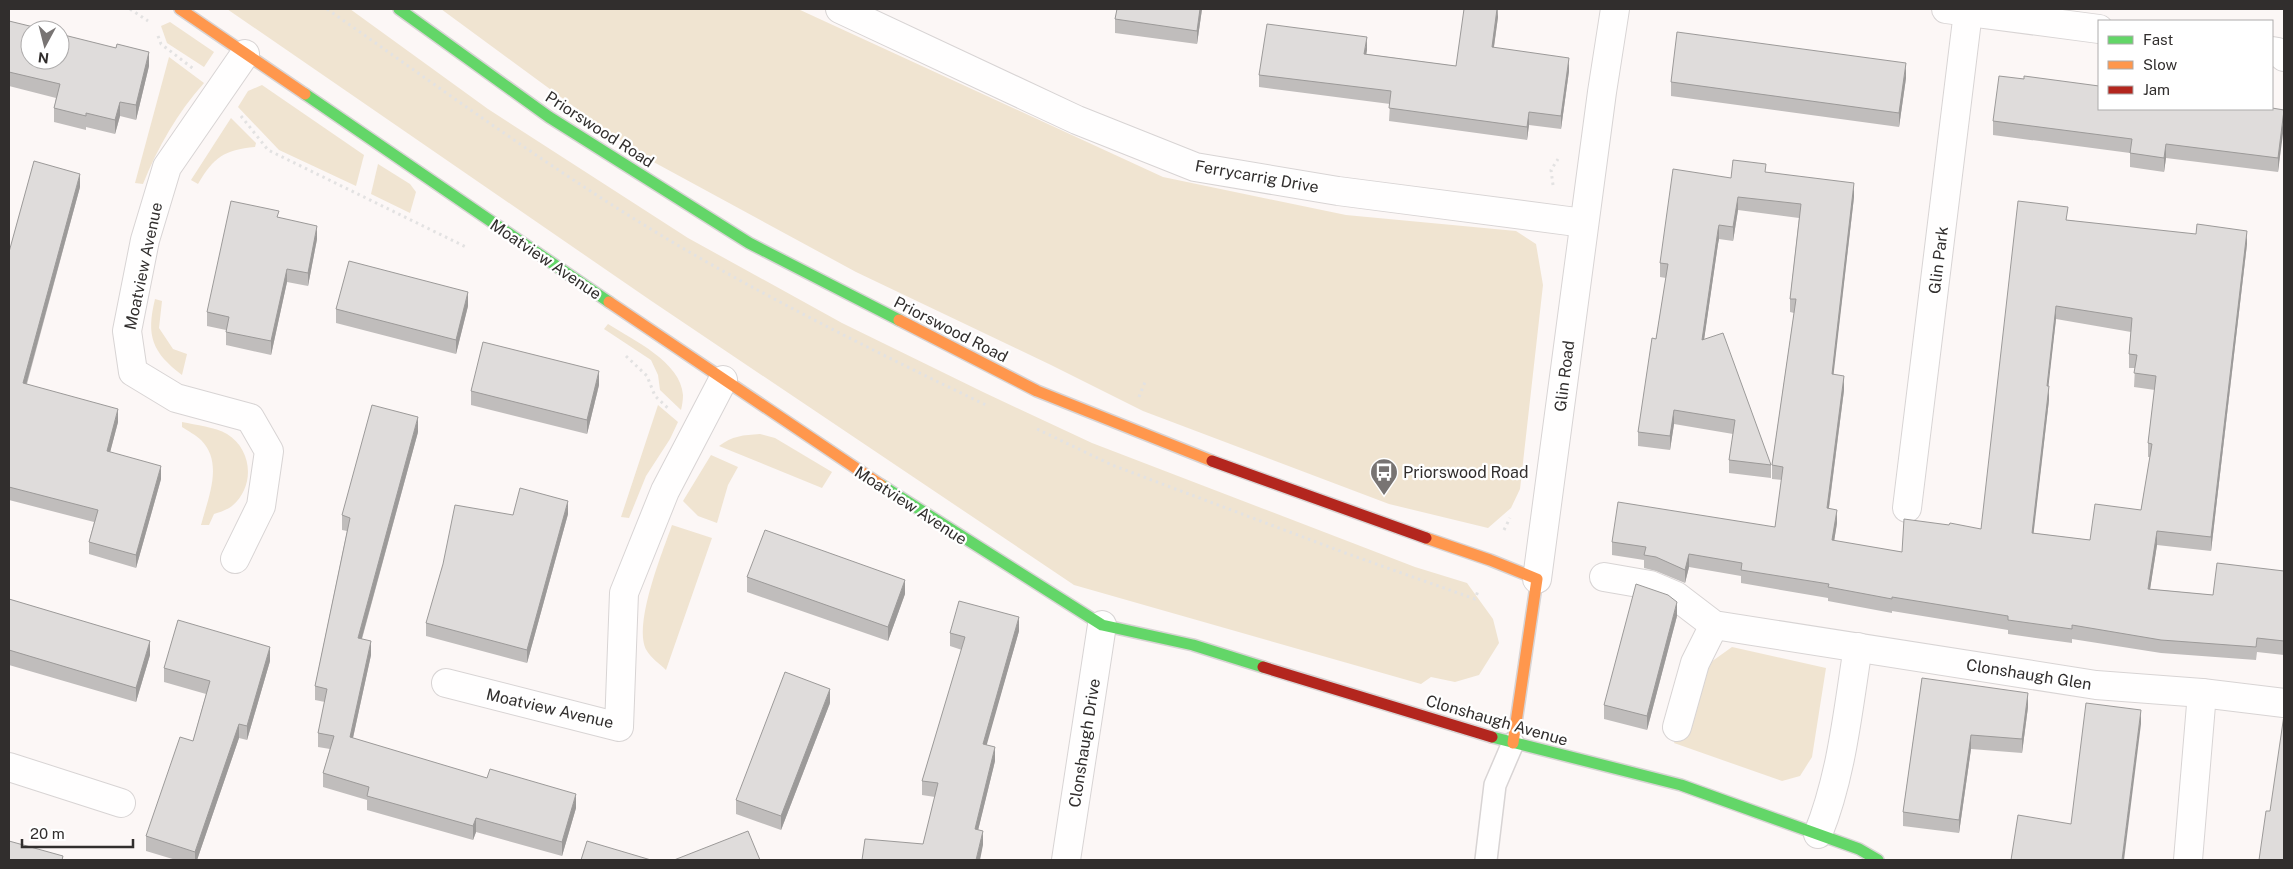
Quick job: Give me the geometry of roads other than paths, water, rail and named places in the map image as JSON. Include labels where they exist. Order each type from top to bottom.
[{"type":"street","name":"Moatview Avenue","points":[[180,9],[723,380],[929,517],[1102,625]]},
{"type":"street","name":"Priorswood Road","points":[[399,9],[549,118],[749,243],[1036,392],[1200,456],[1393,527],[1490,560],[1537,580]]},
{"type":"street","name":"Ferrycarrig Drive","points":[[840,9],[1077,120],[1195,167],[1338,191],[1584,223]]},
{"type":"street","name":"Glin Road","points":[[1513,744],[1615,9]]},
{"type":"street","name":"Glin Park","points":[[1907,508],[1957,10],[2098,29]]},
{"type":"street","points":[[2273,51],[2278,52],[2284,57]]},
{"type":"street","name":"Moatview Avenue","points":[[235,559],[262,506],[269,451],[250,418],[176,398],[132,372],[126,331],[146,240],[167,167],[245,54]]},
{"type":"street","name":"Moatview Avenue","points":[[446,682],[619,727],[624,593],[665,491],[723,380]]},
{"type":"street","name":"Clonshaugh Glen","points":[[1604,577],[1650,585],[1676,596],[1714,625],[2096,685],[2202,693],[2284,703]]},
{"type":"street","name":"Clonshaugh Avenue","points":[[1102,625],[1193,645],[1513,744],[1680,785],[1858,849],[1878,860]]},
{"type":"street","name":"Clonshaugh Drive","points":[[1066,860],[1102,625]]},
{"type":"street","points":[[1676,727],[1695,663],[1714,625]]},
{"type":"street","points":[[1818,834],[1829,808],[1840,759],[1858,647]]},
{"type":"street","points":[[2188,860],[2202,693]]},
{"type":"street","points":[[9,767],[121,803]]},
{"type":"lane","points":[[1486,860],[1495,785],[1513,744]]},
{"type":"place","name":"Priorswood Road","points":[[1384,496]]}]
